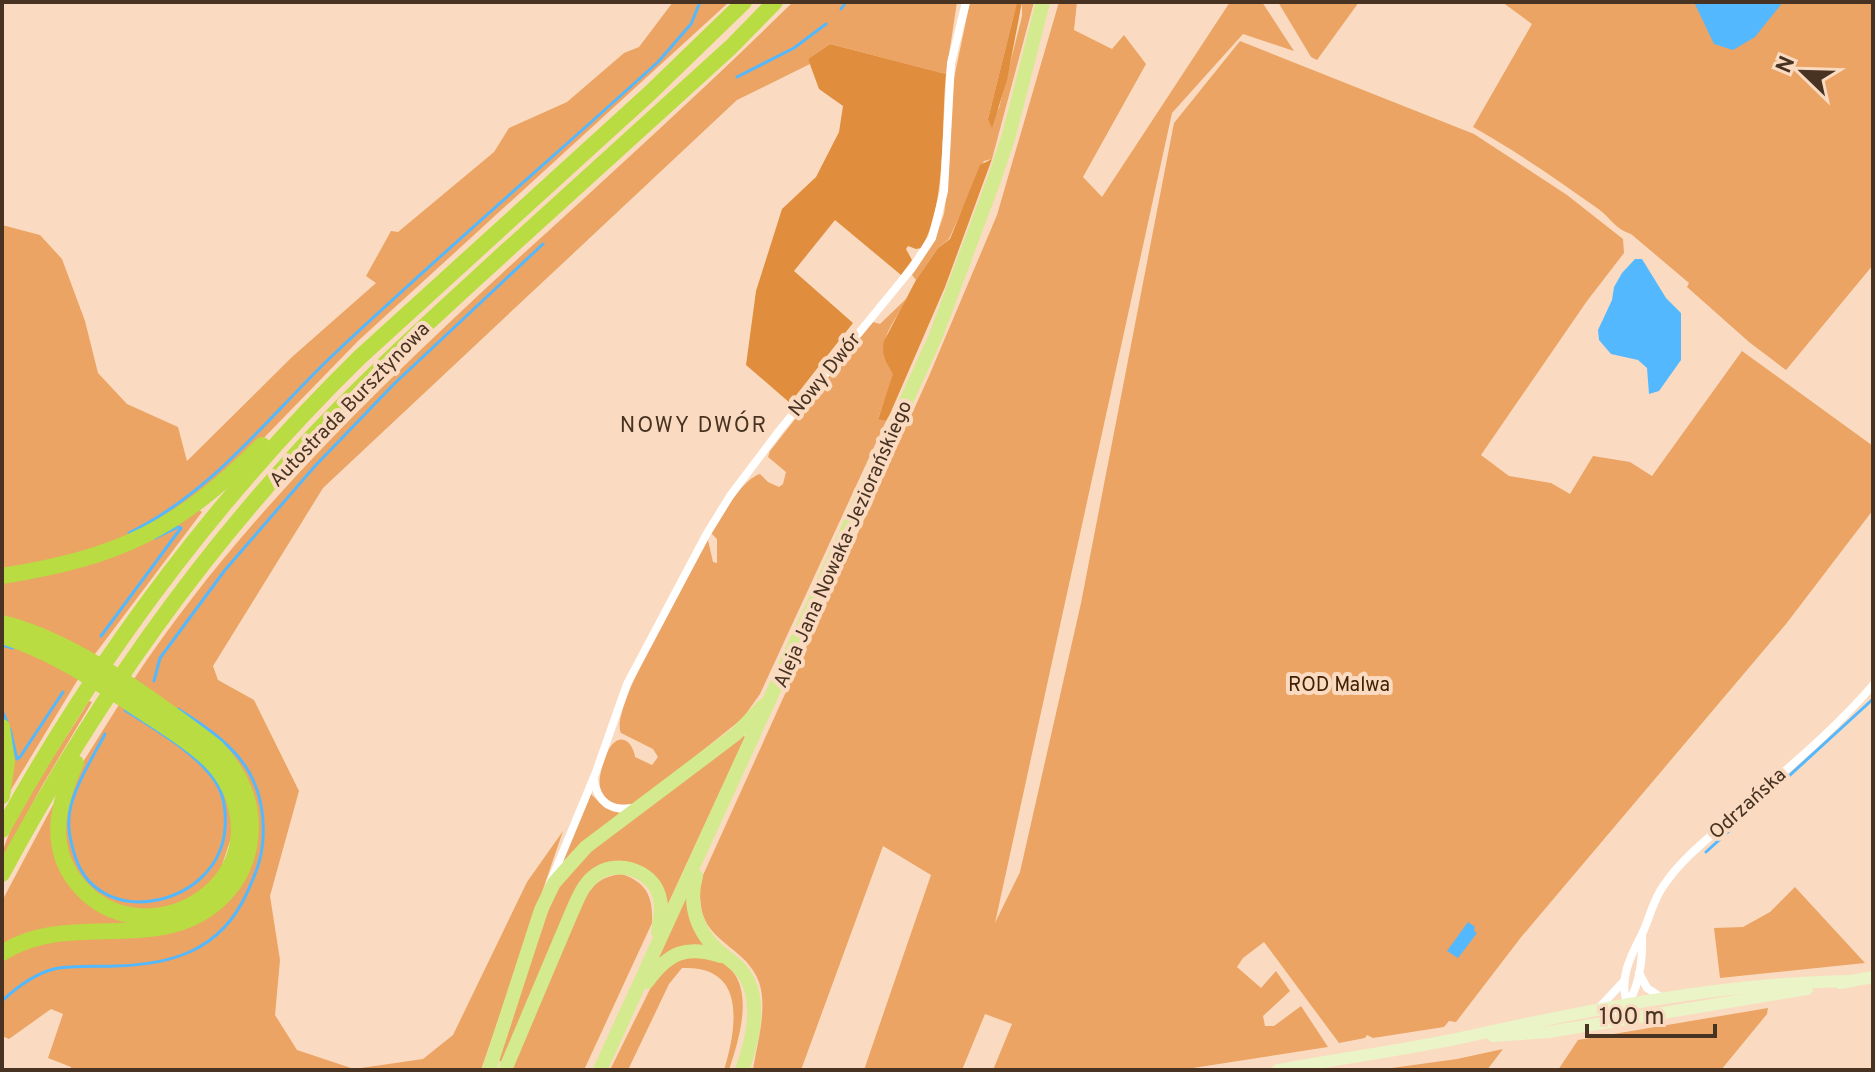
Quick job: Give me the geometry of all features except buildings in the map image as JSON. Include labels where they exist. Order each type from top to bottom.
[{"type":"highway","name":"Autostrada Bursztynowa","points":[[2,830],[111,651],[202,530],[315,401],[650,93],[744,2]]},
{"type":"highway","name":"Autostrada Bursztynowa","points":[[2,874],[35,814],[129,664],[220,543],[285,466],[335,412],[433,318],[731,47],[775,2]]},
{"type":"highway","points":[[2,576],[71,563],[143,538],[205,498],[293,414],[315,401]]},
{"type":"highway","points":[[2,623],[44,638],[85,658],[216,747],[230,761],[241,780],[249,804],[251,824],[249,852],[238,877],[214,906],[191,921],[163,929],[57,933],[34,938],[2,953]]},
{"type":"highway","points":[[2,636],[38,649],[76,669],[183,739],[207,757],[229,786],[237,808],[238,835],[233,858],[209,893],[176,913],[141,918],[115,911],[88,895],[69,872],[63,859],[57,818],[62,794],[100,707]]},
{"type":"highway","points":[[2,727],[7,762],[2,796]]},
{"type":"main road","name":"Aleja Jana Nowaka-Jeziorańskiego","points":[[600,1070],[935,338],[1009,135],[1043,2]]},
{"type":"main road","points":[[489,1070],[545,900],[571,861],[736,734],[774,694]]},
{"type":"main road","points":[[707,838],[692,890],[692,904],[696,921],[707,940],[742,971],[753,994],[754,1013],[743,1068]]},
{"type":"main road","points":[[505,1070],[582,890],[594,876],[620,867],[645,875],[654,884],[662,910],[653,955]]},
{"type":"main road","points":[[632,1001],[653,974],[678,953],[694,949],[727,957]]},
{"type":"main road","points":[[1594,1018],[1642,1016],[1873,977]]},
{"type":"main road","points":[[1278,1070],[1470,1036],[1521,1036],[1628,1006],[1669,999],[1783,984],[1848,981]]},
{"type":"street","name":"Nowy Dwór","points":[[545,900],[627,684],[719,513],[805,396],[912,268],[932,238],[944,191],[951,63],[966,2]]},
{"type":"street","name":"Odrzańska","points":[[1624,980],[1633,949],[1659,892],[1687,858],[1824,734],[1873,685]]},
{"type":"street","points":[[596,772],[594,784],[603,801],[617,809],[637,808]]},
{"type":"street","points":[[1628,1006],[1639,973],[1642,935]]},
{"type":"street","points":[[1639,973],[1643,983],[1653,993],[1669,999]]},
{"type":"street","points":[[1624,980],[1624,997],[1628,1006],[1642,1016]]},
{"type":"street","points":[[1594,1018],[1624,980]]},
{"type":"green space","points":[[673,2],[729,2],[358,341],[250,452],[193,502],[115,545],[2,571],[2,225],[40,235],[62,259],[85,321],[98,373],[127,404],[178,427],[187,461],[292,357],[376,283],[366,276],[391,231],[398,232],[494,152],[509,128],[567,102],[624,53],[639,47]]},
{"type":"green space","points":[[793,2],[957,2],[946,74],[830,44],[808,59],[810,64],[737,100],[323,488],[213,666],[218,680],[254,700],[299,791],[270,896],[280,960],[275,1015],[297,1050],[354,1069],[423,1059],[453,1035],[527,882],[563,831],[481,1070],[71,1070],[71,1067],[48,1058],[63,1014],[51,1009],[9,1039],[2,1036],[2,960],[33,944],[192,925],[256,814],[132,682],[174,622],[265,510],[365,404]]},
{"type":"green space","points":[[970,2],[1017,2],[988,119],[999,108],[1022,16],[1022,2],[1034,2],[992,159],[984,161],[949,239],[938,248],[916,280],[912,275],[935,240],[944,214],[953,83]]},
{"type":"green space","name":"ROD Malwa","points":[[1059,2],[1077,2],[1074,30],[1112,49],[1124,35],[1146,64],[1083,177],[1102,197],[1230,2],[1262,2],[1294,51],[1243,34],[1172,113],[995,923],[1020,872],[1081,603],[1174,123],[1240,41],[1474,134],[1567,195],[1623,239],[1624,253],[1587,301],[1481,455],[1509,476],[1551,483],[1570,494],[1593,456],[1630,462],[1652,476],[1742,351],[1873,446],[1873,510],[1786,624],[1522,936],[1456,1022],[1449,1021],[1444,1027],[1373,1038],[1367,1035],[1339,1043],[1264,942],[1243,958],[1237,967],[1261,988],[1276,971],[1290,991],[1263,1016],[1265,1026],[1274,1026],[1301,1006],[1328,1047],[1180,1070],[993,1070],[1012,1024],[985,1014],[962,1070],[864,1070],[931,875],[883,846],[801,1070],[753,1070],[762,1015],[759,982],[747,962],[708,925],[702,911],[699,884],[929,376],[997,215]]},
{"type":"green space","points":[[1278,2],[1359,2],[1317,60],[1311,57]]},
{"type":"green space","points":[[1502,2],[1873,2],[1873,265],[1786,370],[1749,342],[1687,287],[1689,283],[1631,234],[1621,230],[1597,208],[1551,176],[1473,127],[1532,24]]},
{"type":"green space","points":[[906,299],[884,344],[894,374],[878,418],[886,421],[760,694],[743,718],[636,804],[610,801],[601,791],[600,775],[613,744],[619,740],[626,741],[635,757],[652,765],[658,757],[653,749],[621,733],[620,720],[639,670],[708,540],[713,562],[717,563],[717,539],[711,533],[732,499],[753,478],[760,474],[779,487],[783,484],[786,472],[768,457],[770,451],[862,334],[873,322],[880,324]]},
{"type":"green space","points":[[198,509],[202,512],[92,658],[2,618],[2,580],[31,575]]},
{"type":"green space","points":[[2,641],[80,676],[6,798],[8,733],[2,716]]},
{"type":"green space","points":[[127,691],[210,750],[239,788],[246,812],[246,838],[234,872],[218,895],[199,911],[176,920],[47,930],[2,948],[2,901],[53,805],[57,853],[76,888],[100,907],[128,918],[158,919],[186,912],[212,897],[231,873],[241,841],[242,821],[239,802],[228,775],[202,746],[125,694]]},
{"type":"green space","points":[[89,701],[92,702],[2,859],[5,845],[25,804]]},
{"type":"green space","points":[[120,703],[205,763],[227,795],[233,832],[221,868],[212,881],[188,901],[147,911],[115,905],[91,889],[71,863],[62,827],[73,778]]},
{"type":"green space","points":[[743,735],[745,737],[668,904],[659,882],[600,868],[504,1063],[497,1060],[559,886],[586,855]]},
{"type":"green space","points":[[591,794],[605,808],[620,813],[561,864]]},
{"type":"green space","points":[[622,874],[647,892],[652,923],[584,1070],[512,1070],[584,899],[600,881]]},
{"type":"green space","points":[[1795,887],[1865,963],[1720,978],[1714,928],[1743,927],[1770,912]]},
{"type":"green space","points":[[686,892],[708,947],[680,948],[655,961]]},
{"type":"green space","points":[[676,957],[713,958],[728,966],[737,978],[743,1008],[729,1070],[724,1070],[734,1018],[727,988],[718,977],[703,970],[682,968],[669,984],[628,1070],[610,1070],[659,971]]},
{"type":"green space","points":[[1768,1008],[1767,1014],[1721,1070],[1558,1070],[1578,1040]]},
{"type":"green space","points":[[1503,1049],[1487,1070],[1377,1070],[1457,1059]]},
{"type":"shaded area","points":[[1017,2],[1022,2],[1007,80],[992,128],[988,119]]},
{"type":"shaded area","points":[[830,44],[946,74],[939,189],[929,231],[921,248],[908,246],[906,249],[912,260],[901,275],[835,220],[794,271],[853,323],[790,403],[746,365],[756,291],[782,209],[816,177],[839,132],[843,106],[819,89],[808,59]]},
{"type":"shaded area","points":[[992,159],[945,287],[890,414],[886,421],[878,419],[893,374],[886,362],[884,341],[916,280],[938,248],[950,239],[980,165]]},
{"type":"water","points":[[1694,2],[1783,2],[1755,37],[1733,50],[1714,44]]},
{"type":"water","points":[[1635,259],[1642,259],[1666,298],[1681,313],[1681,360],[1659,391],[1649,394],[1647,368],[1638,360],[1611,354],[1599,340],[1598,330],[1612,300],[1614,287]]},
{"type":"water","points":[[1468,922],[1477,933],[1458,958],[1447,951]]},
{"type":"waterway","points":[[129,533],[187,497],[213,475],[333,355],[658,62],[691,24],[700,2]]},
{"type":"waterway","points":[[841,9],[846,2]]},
{"type":"waterway","points":[[737,77],[794,48],[826,24]]},
{"type":"waterway","points":[[154,681],[160,658],[225,570],[315,466],[394,384],[543,244]]},
{"type":"waterway","points":[[101,636],[181,528],[155,538]]},
{"type":"waterway","points":[[2,645],[13,648]]},
{"type":"waterway","points":[[10,729],[17,759],[63,692]]},
{"type":"waterway","points":[[1706,852],[1873,699]]},
{"type":"waterway","points":[[2,1001],[26,982],[54,969],[136,965],[175,958],[208,941],[235,914],[258,867],[261,853],[263,815],[259,794],[241,760],[228,746],[178,709]]},
{"type":"waterway","points":[[2,710],[7,722]]},
{"type":"waterway","points":[[105,734],[71,805],[69,832],[76,859],[90,882],[110,896],[133,902],[158,900],[183,891],[203,876],[218,854],[225,828],[222,796],[210,775],[189,753],[125,710]]},
{"type":"district","name":"NOWY DWÓR","points":[[694,424]]}]
